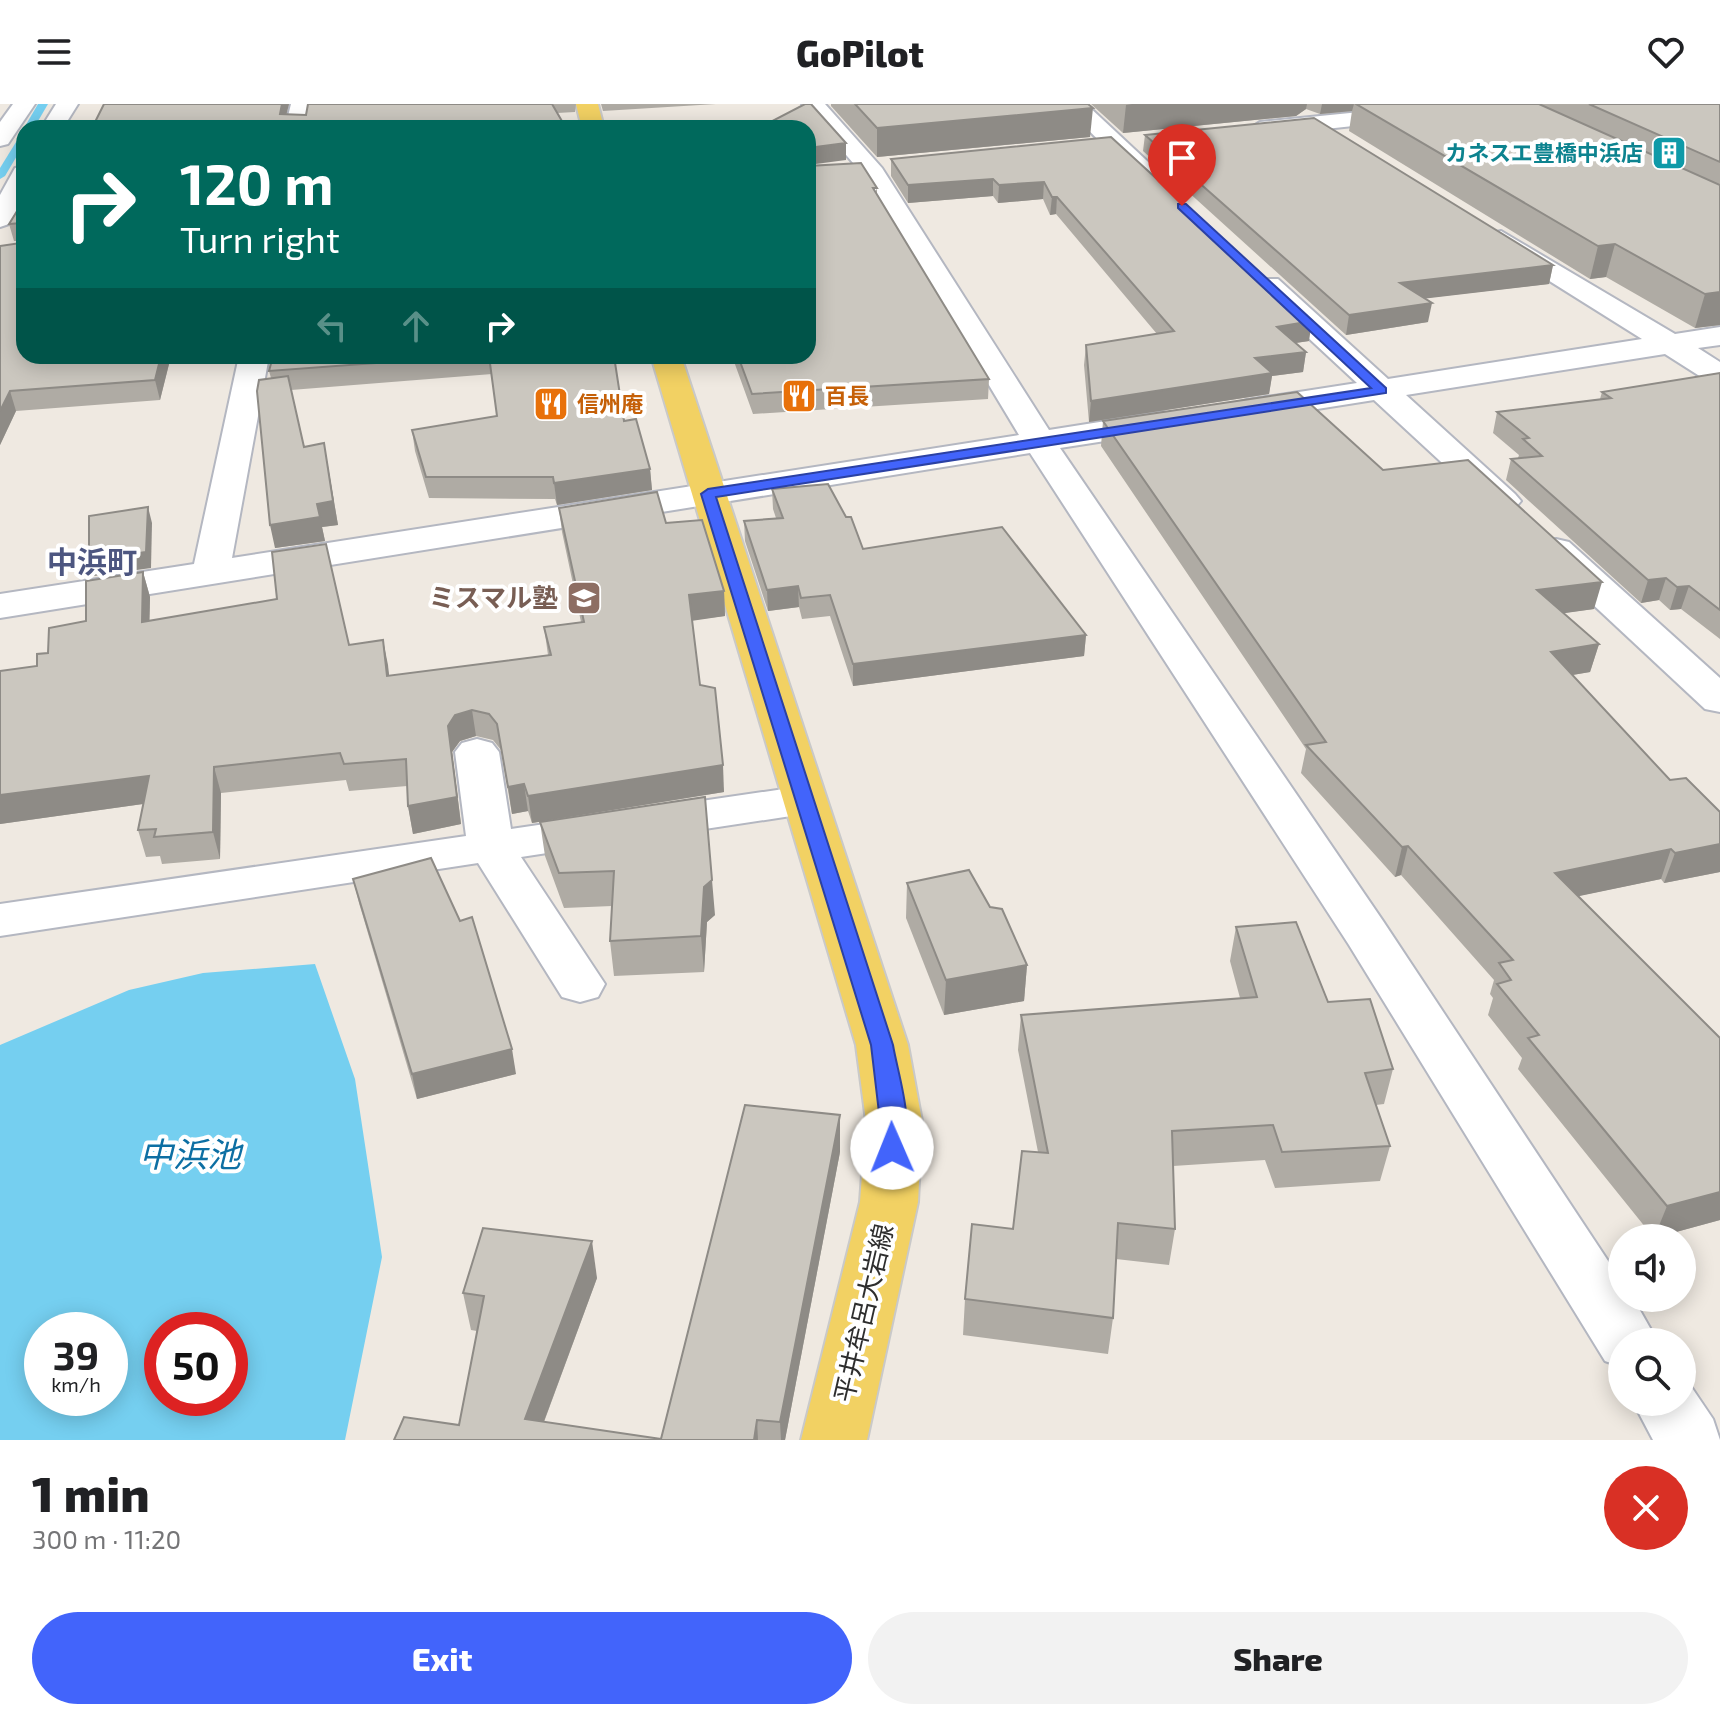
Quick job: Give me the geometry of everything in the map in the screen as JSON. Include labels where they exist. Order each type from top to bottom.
[{"type":"main road","name":"平井牟呂大岩線","points":[[668,364],[882,1045],[894,1121],[889,1202],[834,1440]]},
{"type":"street","points":[[0,139],[24,104]]},
{"type":"street","points":[[813,104],[870,168],[1041,440],[1366,933],[1618,1328]]},
{"type":"street","points":[[1073,104],[1173,198]]},
{"type":"street","points":[[1283,104],[1354,147]]},
{"type":"street","points":[[1235,131],[1438,111]]},
{"type":"street","points":[[0,219],[16,188]]},
{"type":"street","points":[[1485,229],[1720,375]]},
{"type":"street","points":[[1242,262],[1720,700]]},
{"type":"street","points":[[0,606],[1041,440],[1720,336]]},
{"type":"street","points":[[211,571],[252,364]]},
{"type":"street","points":[[477,752],[491,847],[580,984]]},
{"type":"street","points":[[0,920],[804,800]]},
{"type":"street","points":[[1674,1416],[1690,1440]]},
{"type":"water","name":"中浜池","points":[[315,964],[355,1079],[382,1257],[345,1440],[0,1440],[0,1045],[129,990],[203,973]]},
{"type":"building","points":[[104,104],[282,104],[280,114],[306,115],[308,104],[552,104],[561,120],[96,120]]},
{"type":"building","points":[[811,104],[846,143],[816,147],[816,120],[774,120]]},
{"type":"building","points":[[855,104],[1088,104],[1093,108],[877,128]]},
{"type":"building","points":[[1356,104],[1539,104],[1720,185],[1720,292],[1705,294],[1615,244],[1598,246]]},
{"type":"building","points":[[1589,104],[1720,104],[1720,162]]},
{"type":"building","points":[[1314,118],[1553,265],[1400,283],[1432,303],[1349,315],[1145,135]]},
{"type":"building","points":[[1111,137],[1312,321],[1277,327],[1306,352],[1255,358],[1272,373],[1091,401],[1086,345],[1174,331],[1057,197],[1052,197],[1044,182],[999,185],[993,179],[908,185],[891,159]]},
{"type":"building","points":[[861,163],[877,188],[873,188],[989,379],[752,394],[741,364],[816,364],[816,166]]},
{"type":"building","points":[[16,244],[16,364],[159,364],[155,380],[10,391],[0,411],[0,246]]},
{"type":"building","points":[[271,364],[363,364],[269,371]]},
{"type":"building","points":[[490,364],[615,364],[624,421],[636,419],[650,469],[554,483],[553,477],[426,477],[412,430],[497,416]]},
{"type":"building","points":[[1720,373],[1720,610],[1689,586],[1677,587],[1666,578],[1648,580],[1511,459],[1542,456],[1523,439],[1529,438],[1497,412],[1611,398],[1602,392]]},
{"type":"building","points":[[288,376],[304,447],[324,443],[333,501],[317,504],[320,517],[270,525],[257,391],[259,380]]},
{"type":"building","points":[[1297,392],[1383,470],[1468,460],[1602,582],[1537,590],[1599,644],[1551,652],[1670,780],[1686,778],[1720,812],[1720,844],[1675,853],[1671,849],[1555,873],[1720,1038],[1720,1192],[1667,1206],[1528,1038],[1539,1035],[1497,984],[1511,980],[1499,963],[1513,960],[1408,846],[1402,847],[1306,745],[1326,742],[1103,421]]},
{"type":"building","points":[[828,484],[846,517],[851,517],[863,549],[1002,527],[1086,635],[853,664],[830,595],[801,598],[798,586],[767,590],[744,521],[783,518],[772,489]]},
{"type":"building","points":[[657,492],[666,523],[702,520],[724,591],[689,595],[700,685],[715,688],[723,765],[528,796],[524,784],[508,787],[497,724],[489,714],[472,710],[455,715],[448,726],[457,797],[408,806],[406,759],[344,764],[340,753],[214,767],[213,832],[154,837],[156,829],[138,830],[149,776],[0,795],[0,671],[37,666],[37,654],[48,653],[49,628],[86,621],[86,581],[143,572],[142,622],[277,599],[272,552],[326,544],[349,645],[383,640],[387,676],[551,655],[544,627],[584,622],[559,508]]},
{"type":"building","points":[[148,507],[146,552],[89,560],[89,516]]},
{"type":"building","points":[[705,797],[712,880],[704,887],[701,936],[610,941],[614,871],[559,873],[540,822]]},
{"type":"building","points":[[431,858],[460,921],[472,917],[512,1049],[412,1074],[353,879]]},
{"type":"building","points":[[969,870],[990,907],[1002,909],[1027,965],[946,980],[907,883]]},
{"type":"building","points":[[1296,922],[1328,1002],[1370,999],[1393,1069],[1365,1073],[1390,1146],[1282,1152],[1273,1125],[1172,1131],[1175,1229],[1118,1223],[1113,1318],[965,1299],[972,1224],[1013,1229],[1022,1151],[1048,1153],[1021,1015],[1257,997],[1236,927]]},
{"type":"building","points":[[745,1105],[840,1115],[780,1422],[757,1420],[754,1440],[394,1440],[404,1417],[459,1425],[484,1296],[463,1293],[483,1228],[592,1241],[525,1419],[661,1439]]},
{"type":"waterway","points":[[34,120],[43,104]]},
{"type":"waterway","points":[[0,176],[16,149]]},
{"type":"place","name":"カネスエ豊橋中浜店","points":[[1669,153]]},
{"type":"place","name":"百長","points":[[799,396]]},
{"type":"place","name":"信州庵","points":[[551,404]]},
{"type":"place","name":"ミスマル塾","points":[[584,598]]},
{"type":"district","name":"中浜町","points":[[92,563]]},
{"type":"route","points":[[892,1148],[894,1121],[882,1045],[708,494],[1041,440],[1381,390],[1182,206]]}]
